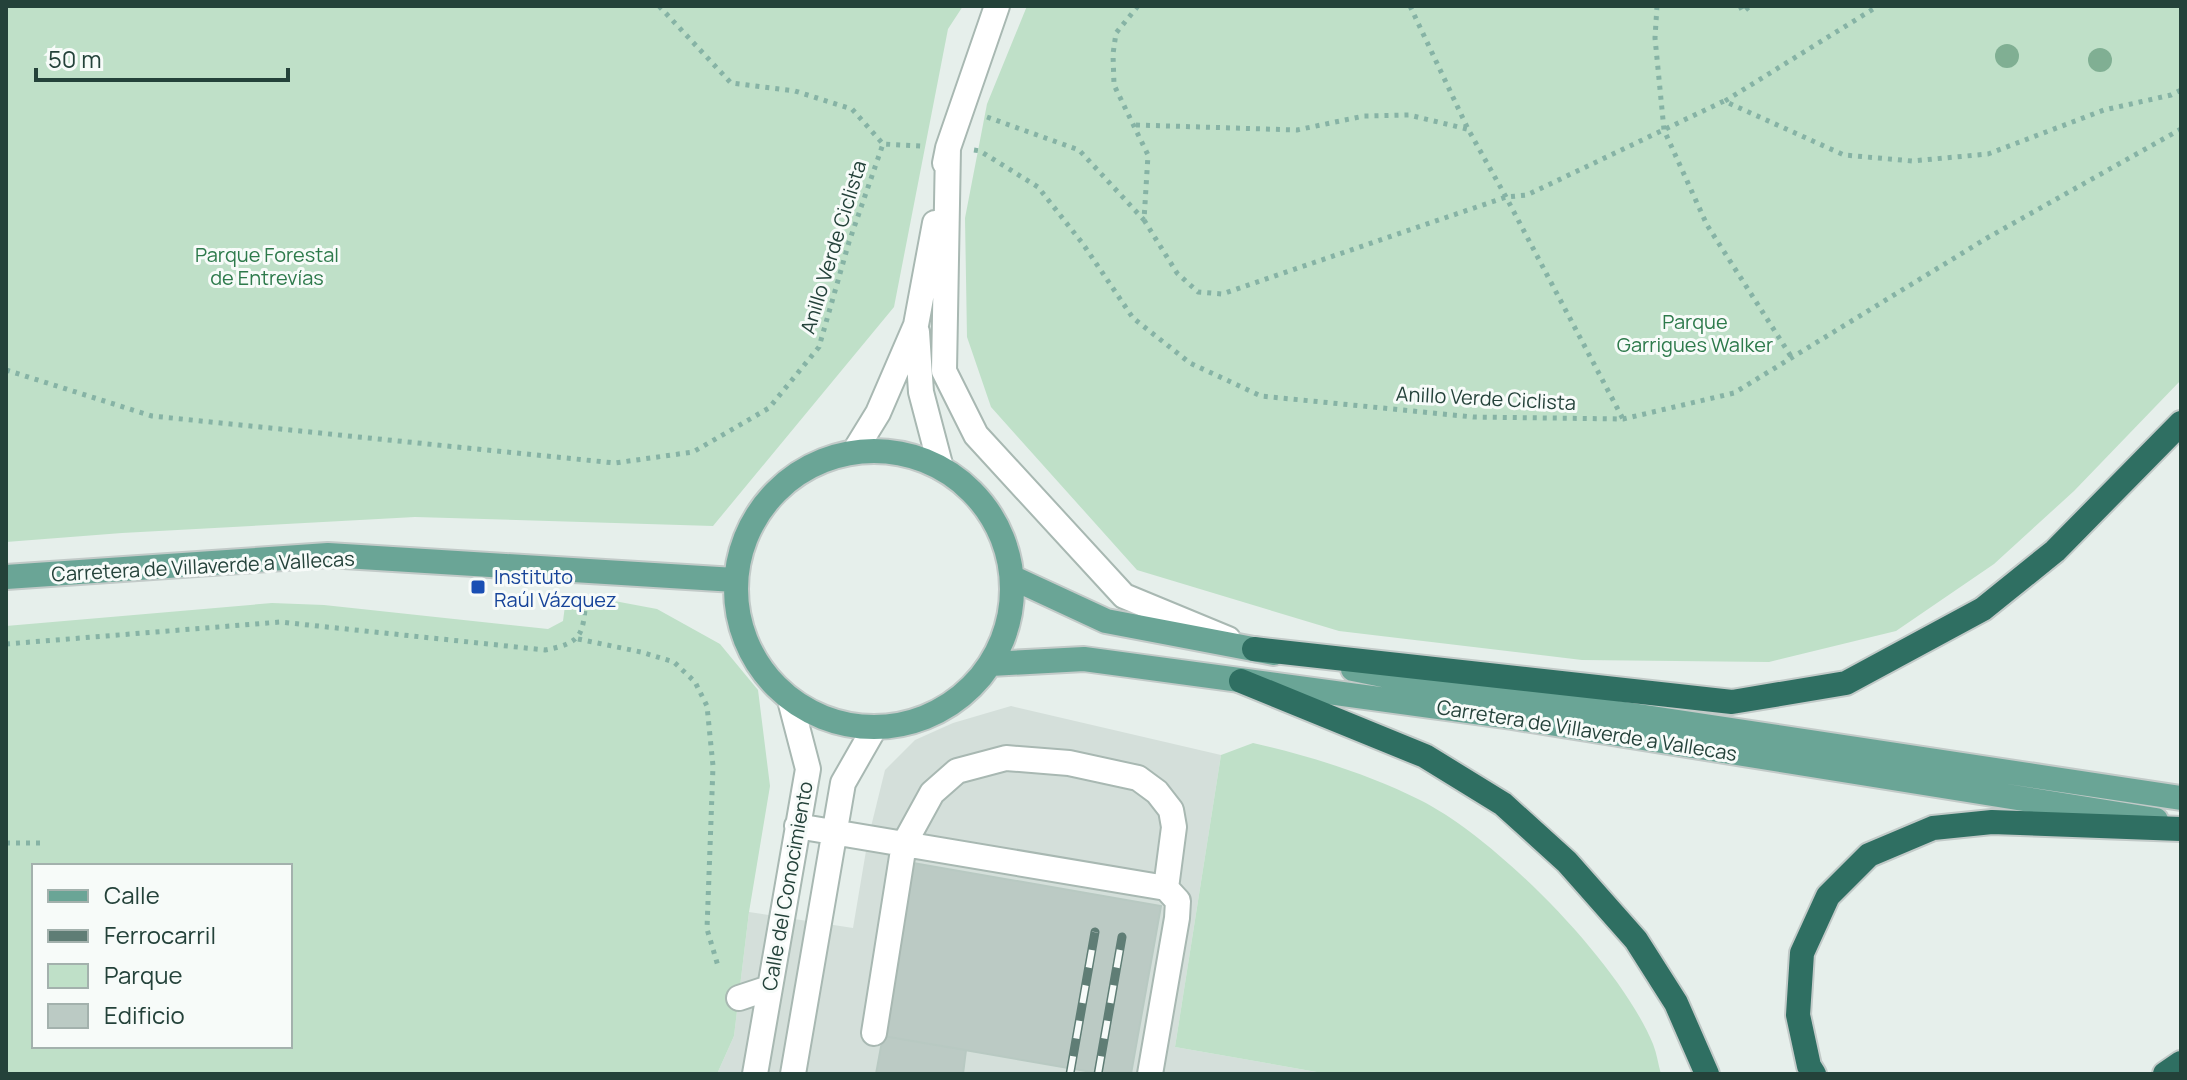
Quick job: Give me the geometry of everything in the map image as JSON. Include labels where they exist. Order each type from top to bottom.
[{"type":"highway","points":[[1254,649],[1732,702],[1846,683],[1983,609],[2055,551],[2181,423]]},
{"type":"highway","points":[[1241,681],[1425,756],[1503,804],[1567,862],[1636,940],[1676,1003],[1707,1074]]},
{"type":"highway","points":[[1814,1074],[1809,1066],[1798,1015],[1802,953],[1828,896],[1869,855],[1933,828],[1992,822],[2181,826]]},
{"type":"highway","points":[[2165,1074],[2181,1063]]},
{"type":"main road","points":[[854,452],[899,453],[941,468],[977,496],[1001,534],[1013,578],[1009,623],[990,664],[960,698],[920,720],[875,727],[830,720],[790,700],[758,667],[740,625],[735,580],[746,534],[772,495],[809,467],[854,452]]},
{"type":"main road","name":"Carretera de Villaverde a Vallecas","points":[[6,577],[328,555],[735,580]]},
{"type":"main road","name":"Carretera de Villaverde a Vallecas","points":[[1013,578],[1106,621],[1432,685],[2181,798]]},
{"type":"main road","name":"Carretera de Villaverde a Vallecas","points":[[990,664],[1084,659],[1512,717],[2181,826]]},
{"type":"street","points":[[854,452],[878,413],[916,325],[948,148],[997,6]]},
{"type":"street","points":[[948,148],[944,371],[976,435],[1124,596],[1254,649]]},
{"type":"street","points":[[916,325],[921,392],[941,468]]},
{"type":"street","name":"Calle del Conocimiento","points":[[755,1074],[808,769],[790,700]]},
{"type":"street","name":"Calle del Conocimiento","points":[[793,1074],[843,783],[875,727]]},
{"type":"street","points":[[874,1033],[904,844],[932,793],[957,771],[1006,758],[1069,763],[1138,778],[1157,792],[1171,810],[1174,827],[1166,888]]},
{"type":"street","points":[[797,826],[1166,888],[1178,901],[1177,918],[1150,1074]]},
{"type":"street","points":[[739,998],[769,988]]},
{"type":"path","points":[[659,6],[731,83],[795,91],[852,109],[883,144]]},
{"type":"path","points":[[1138,6],[1116,33],[1113,54],[1114,85],[1148,155],[1144,220]]},
{"type":"path","points":[[1410,6],[1468,129],[1623,419]]},
{"type":"path","points":[[1657,6],[1655,38],[1664,130],[1707,225],[1792,358]]},
{"type":"path","points":[[1740,6],[1743,12],[1750,6]]},
{"type":"path","points":[[978,114],[1079,150],[1144,220],[1177,273],[1198,292],[1222,294],[1506,197],[1527,195],[1724,101],[1878,6]]},
{"type":"path","points":[[1724,101],[1844,155],[1912,161],[1988,154],[2104,110],[2181,90]]},
{"type":"path","points":[[1136,125],[1297,130],[1364,116],[1409,115],[1468,129]]},
{"type":"path","name":"Anillo Verde Ciclista","points":[[6,370],[152,416],[615,463],[693,452],[769,408],[819,347],[849,242],[883,144],[980,151],[1038,187],[1083,244],[1133,318],[1190,363],[1261,396],[1473,417],[1623,419],[1734,393],[1987,238],[2181,129]]},
{"type":"path","points":[[6,644],[280,622],[545,650],[567,646],[578,639],[585,617],[590,571]]},
{"type":"path","points":[[578,639],[674,662],[695,682],[707,706],[713,766],[707,929],[718,966]]},
{"type":"path","points":[[6,843],[45,843]]},
{"type":"shaded area","points":[[1011,706],[1221,755],[1175,1047],[1328,1074],[717,1074],[734,1036],[749,912],[853,928],[868,839],[885,770],[915,740],[953,723]]},
{"type":"green space","name":"Parque Forestal de Entrevías","points":[[6,6],[963,6],[948,29],[894,307],[713,526],[415,517],[6,542]]},
{"type":"green space","name":"Parque Garrigues Walker","points":[[1027,6],[2181,6],[2181,380],[2074,491],[1994,564],[1896,631],[1769,662],[1582,660],[1339,631],[1137,570],[991,407],[967,337],[965,218],[987,104]]},
{"type":"green space","points":[[566,598],[609,600],[657,609],[720,644],[758,690],[770,786],[749,912],[734,1036],[717,1074],[6,1074],[6,626],[272,603],[324,605],[548,629],[563,621]]},
{"type":"green space","points":[[1253,743],[1380,782],[1451,818],[1485,843],[1553,907],[1614,978],[1637,1012],[1653,1044],[1661,1074],[1328,1074],[1175,1047],[1221,755]]},
{"type":"building","points":[[913,863],[1161,906],[1131,1074],[1103,1074],[883,1036]]},
{"type":"building","points":[[883,1036],[966,1050],[963,1074],[876,1074]]},
{"type":"railway","points":[[1070,1074],[1095,932]]},
{"type":"railway","points":[[1098,1074],[1122,937]]},
{"type":"place","name":"Instituto Raúl Vázquez","points":[[478,587]]}]
